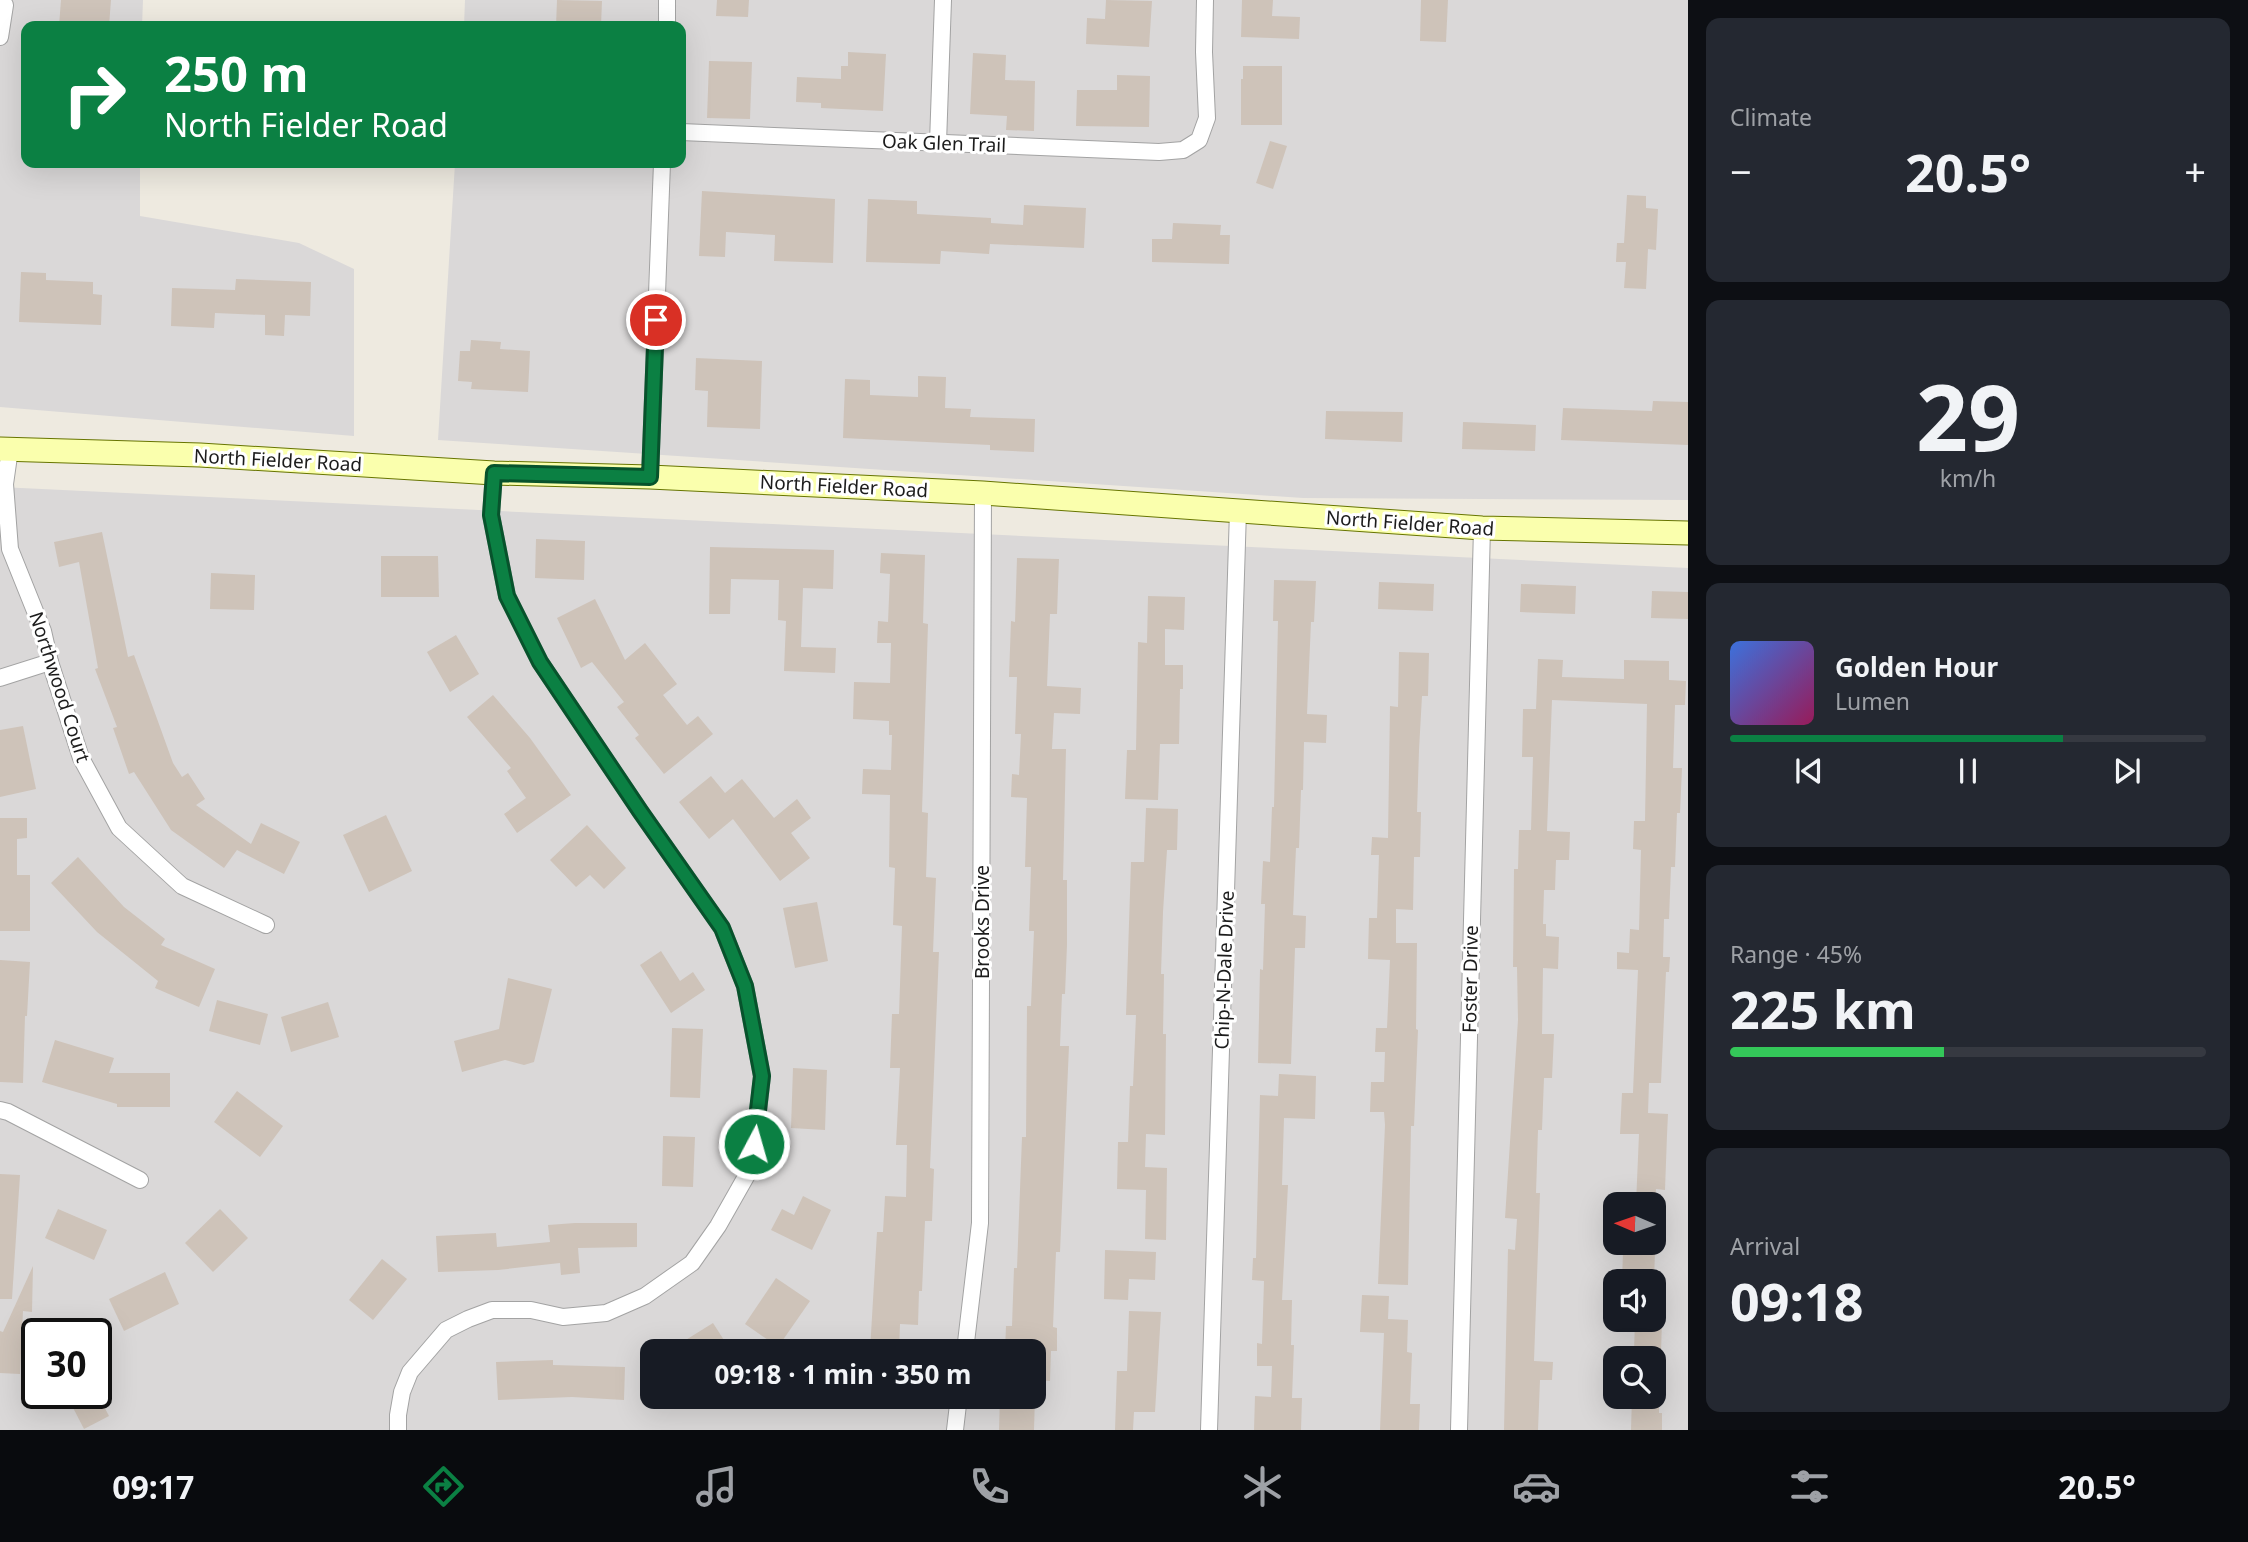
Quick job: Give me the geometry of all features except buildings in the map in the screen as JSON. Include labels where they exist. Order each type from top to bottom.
[{"type":"main road","name":"North Fielder Road","points":[[5,449],[200,455],[494,473],[650,477],[983,493],[1482,528],[1688,533]]},
{"type":"street","points":[[667,0],[667,21]]},
{"type":"street","points":[[938,143],[943,0]]},
{"type":"street","name":"Oak Glen Trail","points":[[686,132],[1159,152],[1183,150],[1199,140],[1207,118],[1205,0]]},
{"type":"street","points":[[0,37],[5,5]]},
{"type":"street","points":[[650,477],[662,168]]},
{"type":"street","name":"Northwood Court","points":[[5,449],[10,549],[43,631],[50,662],[81,758],[119,828],[182,886],[266,925]]},
{"type":"street","points":[[398,1430],[402,1392],[410,1372],[446,1331],[492,1310],[531,1310],[563,1317],[606,1314],[645,1296],[692,1263],[718,1226],[752,1166],[762,1076],[745,986],[722,928],[540,662],[507,596],[491,515],[494,473]]},
{"type":"street","name":"Brooks Drive","points":[[966,1339],[981,1223],[983,493]]},
{"type":"street","name":"Chip-N-Dale Drive","points":[[1209,1430],[1238,511]]},
{"type":"street","name":"Foster Drive","points":[[1459,1430],[1482,528]]},
{"type":"street","points":[[0,678],[50,662]]},
{"type":"street","points":[[0,1110],[140,1180]]},
{"type":"street","points":[[955,1430],[958,1409]]},
{"type":"shaded area","points":[[0,0],[143,0],[142,21],[21,21],[21,168],[140,168],[140,216],[299,243],[354,269],[354,436],[0,407]]},
{"type":"shaded area","points":[[465,0],[1688,0],[1688,500],[1303,498],[438,440],[455,168],[686,168],[686,21],[464,21]]},
{"type":"shaded area","points":[[0,487],[1688,568],[1688,1430],[0,1430]]},
{"type":"route","points":[[656,320],[650,477],[494,473],[491,515],[507,596],[540,662],[722,928],[745,986],[762,1076],[754,1144]]}]
